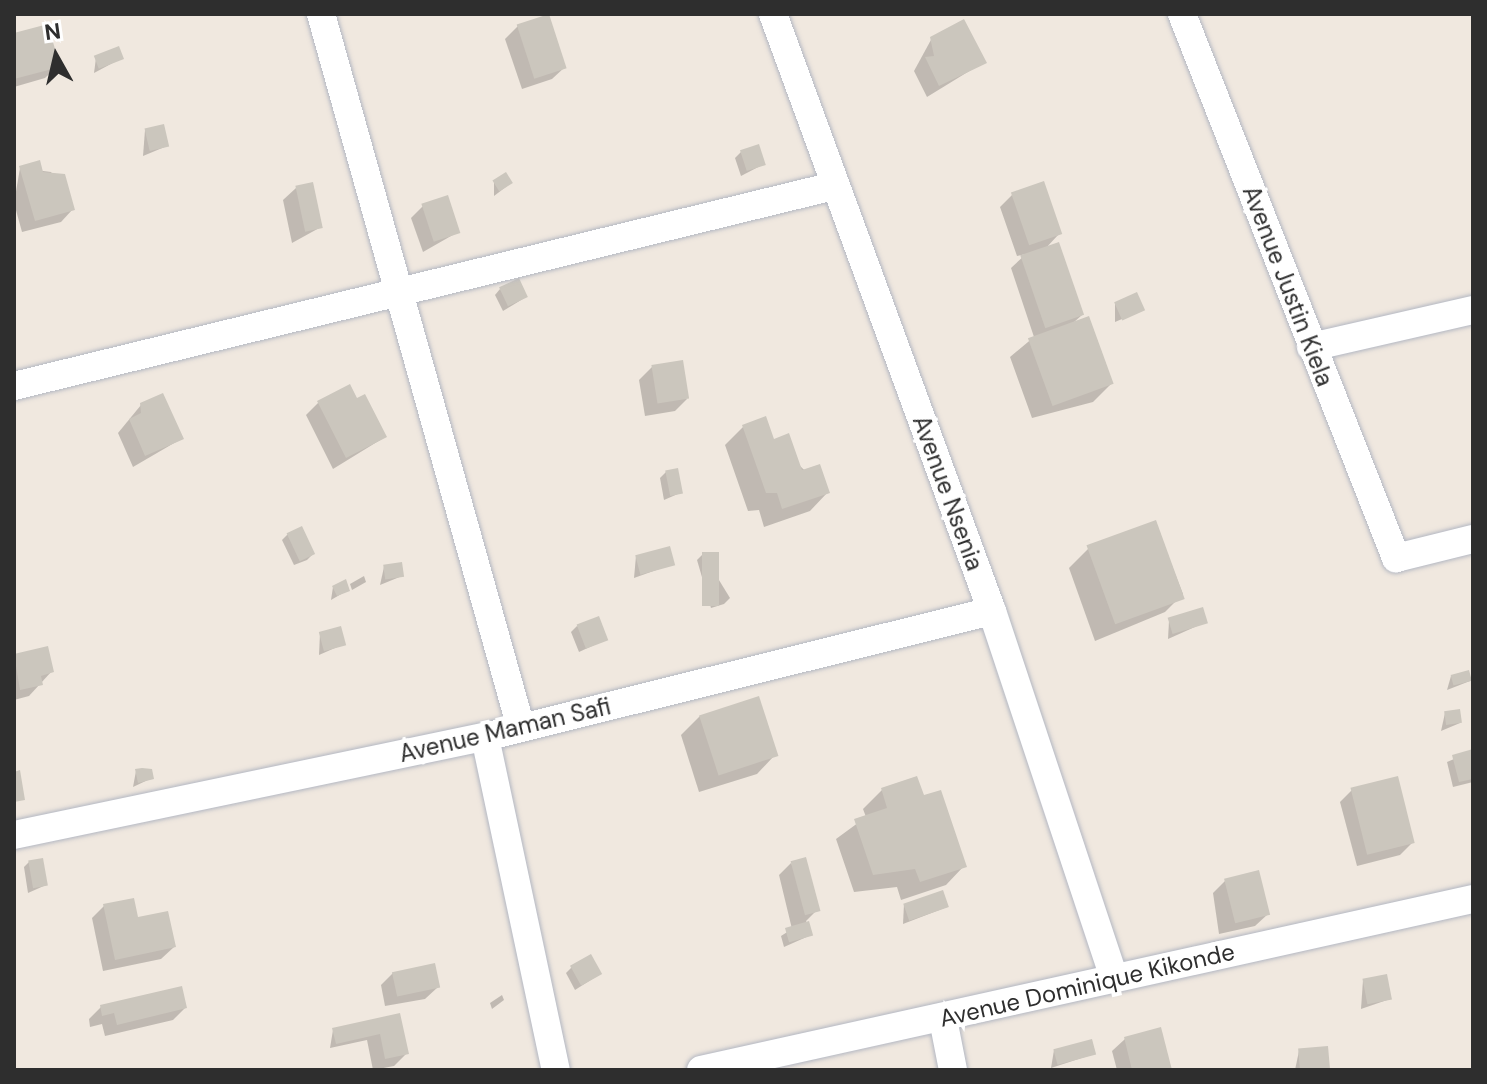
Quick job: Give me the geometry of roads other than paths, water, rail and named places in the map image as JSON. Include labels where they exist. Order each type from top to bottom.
[{"type":"street","points":[[321,14],[401,289],[521,728]]},
{"type":"street","name":"Avenue Nsenia","points":[[773,14],[992,611],[1113,975]]},
{"type":"street","name":"Avenue Justin Kiela","points":[[1182,14],[1396,558],[1473,539]]},
{"type":"street","points":[[14,386],[401,289],[834,186]]},
{"type":"street","points":[[1311,347],[1473,310]]},
{"type":"street","name":"Avenue Maman Safi","points":[[14,835],[485,737],[992,611]]},
{"type":"street","points":[[485,737],[556,1070]]},
{"type":"street","name":"Avenue Dominique Kikonde","points":[[701,1070],[943,1019],[1113,975],[1473,899]]},
{"type":"street","points":[[943,1019],[953,1070]]}]
